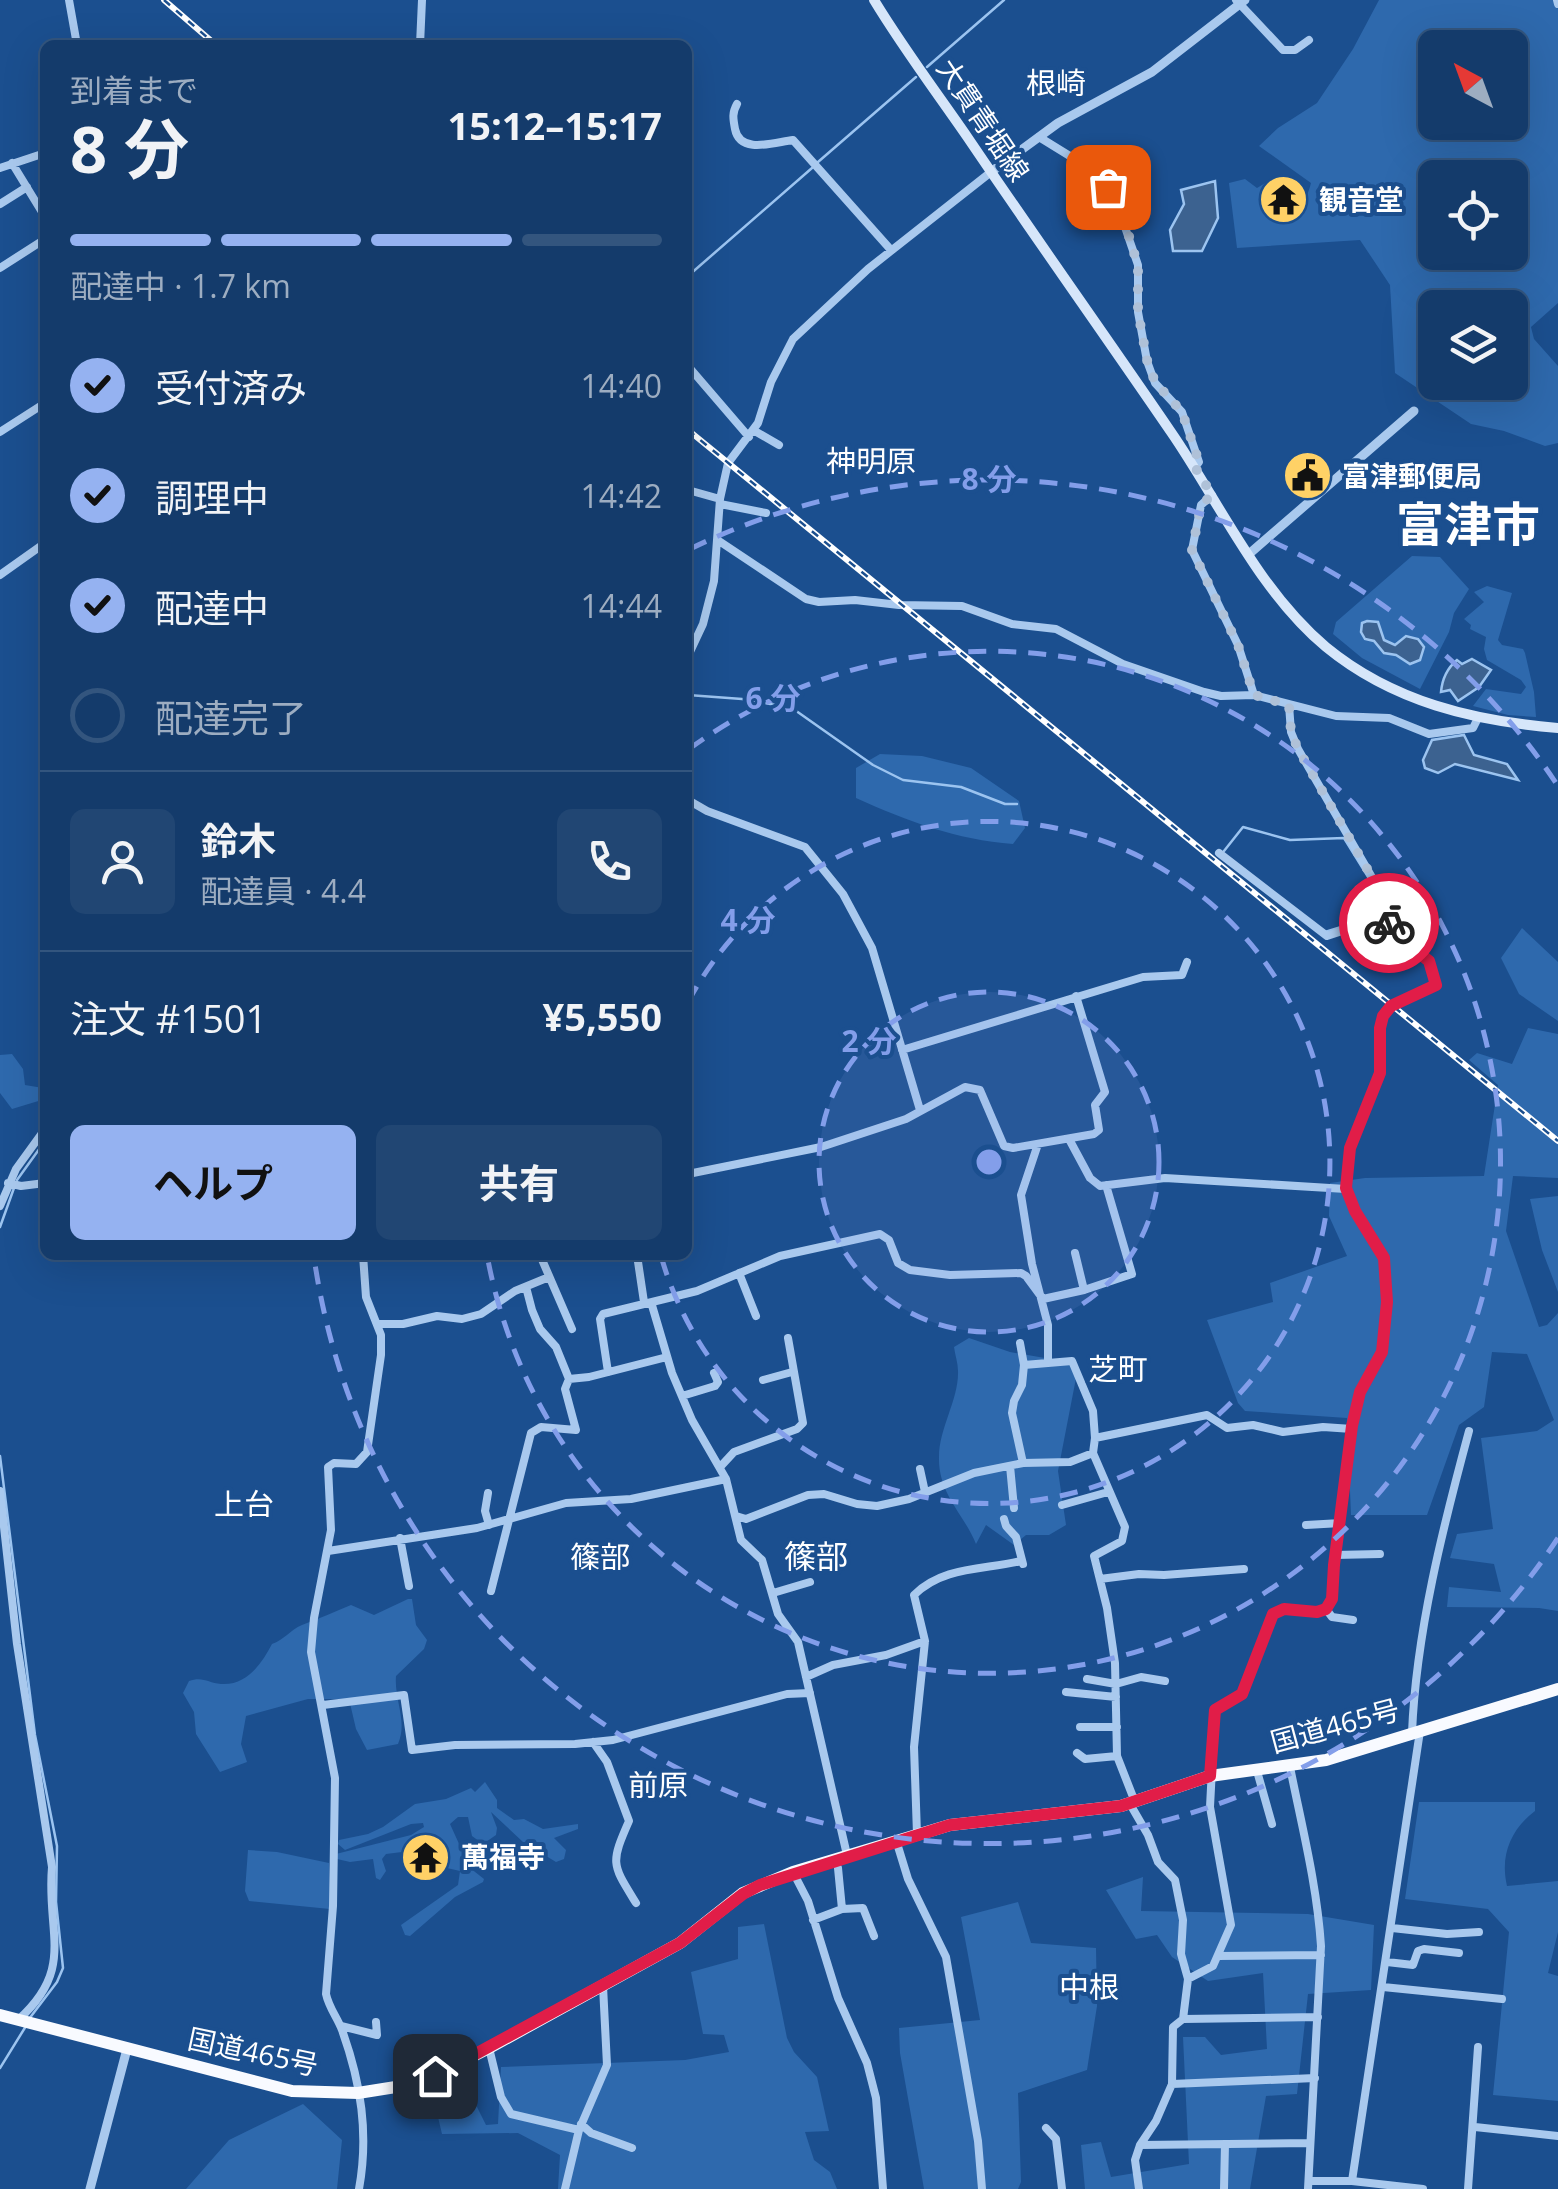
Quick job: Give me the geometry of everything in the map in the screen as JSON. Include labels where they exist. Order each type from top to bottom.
[{"type":"highway","name":"国道465号","points":[[0,2015],[292,2091],[358,2093],[435,2076],[680,1943],[743,1894],[793,1872],[950,1825],[1133,1803],[1210,1776],[1326,1760],[1558,1690]]},
{"type":"main road","name":"大貫青堀線","points":[[874,0],[1291,612],[1346,662],[1390,689],[1440,709],[1478,718],[1558,728]]},
{"type":"street","points":[[70,0],[77,40]]},
{"type":"street","points":[[420,40],[422,0]]},
{"type":"street","points":[[692,646],[709,602],[728,463],[751,433],[770,382],[793,339],[840,293],[991,172],[1084,107],[1152,72],[1240,1],[1283,50],[1294,50],[1309,40]]},
{"type":"street","points":[[738,104],[732,112],[740,141],[754,145],[793,140],[891,250]]},
{"type":"street","points":[[1039,137],[1099,174],[1116,202],[1138,266],[1138,312],[1147,360],[1155,382],[1182,412],[1199,462],[1195,467]]},
{"type":"street","points":[[0,168],[40,154]]},
{"type":"street","points":[[12,163],[40,208]]},
{"type":"street","points":[[0,204],[27,188]]},
{"type":"street","points":[[0,268],[40,243]]},
{"type":"street","points":[[692,370],[751,433],[779,445]]},
{"type":"street","points":[[0,432],[40,406]]},
{"type":"street","points":[[1249,554],[1414,411]]},
{"type":"street","points":[[692,492],[766,513]]},
{"type":"street","points":[[1212,495],[1201,505],[1192,550],[1238,645],[1254,695]]},
{"type":"street","points":[[719,541],[806,599],[962,606],[1012,624],[1056,629],[1123,664],[1204,692],[1254,695],[1336,716],[1389,718],[1429,734],[1473,728],[1478,718]]},
{"type":"street","points":[[0,576],[40,546]]},
{"type":"street","points":[[1188,1979],[1212,1966],[1231,1925],[1210,1808],[1215,1710],[1242,1694],[1273,1614],[1279,1609],[1326,1609],[1334,1590],[1352,1429],[1360,1392],[1382,1352],[1388,1278],[1384,1258],[1355,1211],[1346,1188],[1350,1148],[1380,1073],[1383,1016],[1391,1006],[1436,985],[1429,961],[1398,937],[1384,917],[1377,886],[1298,749],[1291,732],[1289,705]]},
{"type":"street","points":[[692,802],[806,847],[843,894],[872,948],[920,1110]]},
{"type":"street","points":[[806,847],[810,836]]},
{"type":"street","points":[[1219,852],[1326,936],[1384,917]]},
{"type":"street","points":[[902,1050],[1143,976],[1182,975],[1187,962]]},
{"type":"street","points":[[692,1173],[808,1150],[906,1119],[965,1087],[980,1090],[1004,1146],[1094,1134],[1099,1130],[1095,1104],[1105,1092],[1076,996]]},
{"type":"street","points":[[0,1206],[40,1138]]},
{"type":"street","points":[[1069,1139],[1097,1186],[1165,1178],[1346,1188]]},
{"type":"street","points":[[1038,1144],[1021,1195],[1032,1264],[1043,1298],[1048,1361]]},
{"type":"street","points":[[13,1184],[40,1183]]},
{"type":"street","points":[[1043,1298],[1132,1274],[1106,1186]]},
{"type":"street","points":[[608,1372],[600,1316],[697,1291],[780,1256],[885,1235],[898,1263],[910,1270],[988,1276],[1020,1273],[1043,1298]]},
{"type":"street","points":[[1075,1253],[1084,1290]]},
{"type":"street","points":[[358,2189],[364,2112],[340,2026],[326,1994],[335,1801],[333,1762],[312,1652],[314,1618],[328,1551],[328,1467],[334,1463],[356,1464],[367,1452],[382,1356],[381,1334],[366,1297],[365,1260]]},
{"type":"street","points":[[542,1260],[572,1328]]},
{"type":"street","points":[[641,1260],[648,1302],[682,1396],[726,1479],[744,1546],[762,1560],[778,1614],[798,1642],[847,1855]]},
{"type":"street","points":[[739,1273],[756,1316]]},
{"type":"street","points":[[377,1324],[403,1324],[431,1316],[471,1317],[549,1277]]},
{"type":"street","points":[[491,1591],[533,1430],[576,1430],[565,1389],[568,1379],[556,1347],[540,1328],[526,1287]]},
{"type":"street","points":[[720,1466],[734,1452],[801,1426],[804,1418],[788,1338]]},
{"type":"street","points":[[1020,1343],[1022,1385],[1012,1413],[1023,1463]]},
{"type":"street","points":[[568,1379],[667,1357]]},
{"type":"street","points":[[1024,1365],[1072,1361],[1092,1411],[1096,1438],[1093,1453],[1125,1536],[1116,1546],[1094,1556],[1107,1608],[1116,1684],[1119,1768],[1158,1862],[1175,1880],[1183,1920],[1181,1954],[1188,1979],[1183,2018],[1173,2027],[1172,2084],[1135,2160],[1139,2189]]},
{"type":"street","points":[[763,1380],[792,1372]]},
{"type":"street","points":[[682,1396],[716,1386],[714,1374]]},
{"type":"street","points":[[1096,1438],[1207,1415],[1226,1428],[1253,1426],[1283,1432],[1352,1429]]},
{"type":"street","points":[[1352,2181],[1392,1928],[1416,1731],[1413,1698],[1437,1566],[1469,1431]]},
{"type":"street","points":[[736,1516],[746,1519],[808,1495],[824,1494],[877,1506],[966,1476],[1023,1463],[1070,1462],[1093,1453]]},
{"type":"street","points":[[1010,1466],[1014,1508]]},
{"type":"street","points":[[920,1469],[925,1492]]},
{"type":"street","points":[[328,1551],[488,1525],[566,1503],[631,1499],[726,1479]]},
{"type":"street","points":[[0,1492],[3,1545],[52,1867],[49,1896],[56,1957],[54,1974],[24,2021]]},
{"type":"street","points":[[1062,1504],[1108,1492]]},
{"type":"street","points":[[488,1494],[488,1525]]},
{"type":"street","points":[[917,1834],[914,1747],[925,1641],[914,1595],[938,1578],[960,1570],[1022,1563],[1016,1537],[1004,1519]]},
{"type":"street","points":[[1306,1524],[1341,1523]]},
{"type":"street","points":[[400,1538],[409,1586]]},
{"type":"street","points":[[1335,1555],[1380,1554]]},
{"type":"street","points":[[1100,1580],[1139,1574],[1164,1576],[1244,1569]]},
{"type":"street","points":[[773,1593],[810,1582]]},
{"type":"street","points":[[1326,1609],[1332,1617],[1353,1620]]},
{"type":"street","points":[[806,1677],[834,1665],[886,1655],[925,1641]]},
{"type":"street","points":[[1088,1678],[1116,1684],[1141,1677],[1165,1681]]},
{"type":"street","points":[[323,1705],[404,1695],[412,1750],[456,1745],[594,1742],[787,1694],[810,1692]]},
{"type":"street","points":[[1066,1692],[1116,1697]]},
{"type":"street","points":[[1080,1727],[1117,1727]]},
{"type":"street","points":[[594,1742],[608,1762],[630,1820],[615,1856],[615,1868],[636,1903]]},
{"type":"street","points":[[1077,1754],[1085,1759],[1117,1756]]},
{"type":"street","points":[[1290,1767],[1319,1908],[1321,1955],[1308,2185],[1352,2181],[1424,2189]]},
{"type":"street","points":[[1258,1772],[1272,1824]]},
{"type":"street","points":[[896,1840],[908,1879],[946,1957],[982,2189]]},
{"type":"street","points":[[838,1868],[842,1910]]},
{"type":"street","points":[[793,1872],[814,1920],[838,1998],[867,2062],[876,2098],[883,2189]]},
{"type":"street","points":[[814,1920],[842,1910],[865,1909],[874,1936]]},
{"type":"street","points":[[1392,1928],[1447,1934],[1478,1932]]},
{"type":"street","points":[[1387,1962],[1412,1965],[1418,1951],[1424,1949],[1459,1952]]},
{"type":"street","points":[[1218,1956],[1321,1955]]},
{"type":"street","points":[[565,2189],[580,2127],[607,2066],[603,1986]]},
{"type":"street","points":[[1382,1987],[1502,1998]]},
{"type":"street","points":[[1183,2018],[1318,2017]]},
{"type":"street","points":[[340,2026],[378,2035],[376,2022]]},
{"type":"street","points":[[1468,2189],[1478,2047]]},
{"type":"street","points":[[490,2048],[501,2098],[512,2114],[580,2127],[632,2148]]},
{"type":"street","points":[[90,2189],[127,2049]]},
{"type":"street","points":[[1172,2084],[1314,2078]]},
{"type":"street","points":[[1475,2127],[1558,2136]]},
{"type":"street","points":[[1046,2128],[1056,2139],[1062,2189]]},
{"type":"street","points":[[1140,2145],[1310,2142]]},
{"type":"street","points":[[1224,2144],[1224,2189]]},
{"type":"shaded area","points":[[1379,0],[1558,0],[1558,303],[1531,327],[1534,339],[1558,366],[1558,443],[1545,446],[1471,424],[1435,400],[1528,400],[1528,290],[1418,290],[1418,388],[1395,373],[1390,285],[1360,240],[1237,248],[1229,183],[1245,179],[1257,188],[1277,176],[1284,190],[1277,200],[1279,208],[1301,203],[1311,183],[1259,146],[1278,128],[1317,103]]},
{"type":"shaded area","points":[[1215,181],[1218,218],[1202,251],[1173,251],[1170,230],[1184,204],[1181,190]]},
{"type":"shaded area","points":[[1412,556],[1440,557],[1469,589],[1420,689],[1362,658],[1333,634],[1336,622]]},
{"type":"shaded area","points":[[1487,586],[1512,593],[1498,640],[1525,653],[1536,717],[1473,706],[1486,689],[1521,694],[1526,687],[1487,660],[1486,637],[1470,629],[1464,619],[1484,602],[1474,592]]},
{"type":"shaded area","points":[[1378,622],[1384,640],[1395,645],[1406,636],[1418,639],[1424,647],[1420,660],[1410,664],[1384,653],[1361,632],[1362,623]]},
{"type":"shaded area","points":[[1472,659],[1491,670],[1479,687],[1458,701],[1450,690],[1441,692],[1453,664]]},
{"type":"shaded area","points":[[1464,735],[1474,755],[1507,764],[1518,780],[1455,764],[1438,773],[1425,768],[1423,760],[1432,740]]},
{"type":"shaded area","points":[[880,754],[922,756],[971,768],[1019,801],[1025,828],[1013,844],[972,838],[913,822],[856,798],[856,768]]},
{"type":"shaded area","points":[[1522,928],[1558,962],[1558,1021],[1519,994],[1501,958]]},
{"type":"shaded area","points":[[1528,1028],[1558,1034],[1558,1178],[1513,1176],[1506,1231],[1539,1327],[1547,1325],[1558,1313],[1558,1611],[1447,1607],[1449,1587],[1501,1592],[1494,1564],[1450,1558],[1457,1534],[1493,1529],[1481,1438],[1537,1431],[1554,1420],[1527,1354],[1492,1352],[1484,1407],[1459,1425],[1427,1515],[1351,1515],[1347,1418],[1245,1411],[1238,1403],[1207,1320],[1273,1302],[1270,1283],[1347,1256],[1329,1216],[1330,1183],[1365,1178],[1484,1176],[1498,1085],[1469,1060],[1477,1053],[1512,1064]]},
{"type":"shaded area","points":[[12,1054],[23,1069],[25,1085],[40,1088],[40,1101],[12,1109],[0,1093],[0,1055]]},
{"type":"shaded area","points":[[1558,1196],[1558,1292],[1542,1250],[1530,1199]]},
{"type":"shaded area","points":[[969,1338],[1010,1352],[1068,1362],[1077,1373],[1058,1471],[1066,1525],[1049,1535],[1026,1535],[1014,1545],[986,1525],[976,1544],[947,1493],[939,1457],[957,1382],[954,1347]]},
{"type":"shaded area","points":[[412,1599],[416,1625],[427,1640],[424,1649],[396,1676],[402,1727],[398,1744],[367,1750],[356,1729],[349,1699],[308,1699],[246,1716],[241,1744],[247,1762],[220,1772],[196,1734],[194,1712],[183,1693],[189,1681],[239,1681],[258,1666],[272,1644],[302,1625],[351,1605],[374,1615]]},
{"type":"shaded area","points":[[485,1782],[497,1800],[497,1808],[514,1820],[524,1819],[543,1829],[578,1824],[578,1829],[554,1838],[566,1850],[564,1859],[556,1862],[523,1842],[491,1812],[496,1835],[483,1844],[472,1836],[468,1817],[458,1817],[450,1824],[470,1868],[483,1882],[455,1897],[410,1936],[405,1935],[401,1925],[458,1885],[460,1871],[438,1866],[440,1855],[432,1844],[412,1860],[402,1852],[386,1854],[382,1859],[386,1871],[380,1880],[376,1878],[373,1859],[337,1859],[336,1854],[411,1835],[424,1827],[423,1823],[345,1850],[339,1840],[383,1827],[415,1804],[446,1799],[471,1788],[475,1792]]},
{"type":"shaded area","points":[[1419,1802],[1535,1802],[1535,1811],[1509,1844],[1505,1875],[1507,1886],[1558,1881],[1558,1932],[1548,1973],[1558,1976],[1558,2101],[1493,2095],[1509,1932],[1488,1909],[1405,1899]]},
{"type":"shaded area","points":[[248,1850],[329,1863],[330,1909],[249,1901],[245,1891]]},
{"type":"shaded area","points":[[1143,1877],[1141,1911],[1308,1914],[1374,1925],[1371,1990],[1308,1994],[1297,2094],[1266,2096],[1250,2189],[1085,2189],[1081,2145],[1101,2142],[1111,2177],[1189,2164],[1183,2037],[1205,2037],[1221,2055],[1267,2049],[1263,1973],[1208,1981],[1172,1957],[1157,1935],[1136,1939],[1106,1890]]},
{"type":"shaded area","points":[[1018,1902],[1031,1943],[1096,1948],[1097,2006],[1087,2070],[1018,2093],[1018,2189],[924,2189],[899,2028],[980,2020],[961,1917]]},
{"type":"shaded area","points":[[764,1924],[787,2038],[817,2077],[829,2131],[805,2132],[814,2160],[830,2172],[837,2189],[558,2189],[560,2155],[518,2133],[442,2134],[437,2113],[476,2105],[486,2125],[498,2124],[501,2067],[685,2060],[729,2052],[724,2035],[703,2034],[691,1972],[738,1959],[738,1927]]},
{"type":"shaded area","points":[[303,2104],[342,2140],[337,2189],[186,2189],[229,2140]]},
{"type":"waterway","points":[[927,67],[1004,0]]},
{"type":"waterway","points":[[818,162],[916,77]]},
{"type":"waterway","points":[[692,273],[812,168]]},
{"type":"waterway","points":[[692,695],[792,708],[873,765],[903,780],[961,787],[1005,804],[1017,804]]},
{"type":"waterway","points":[[1224,851],[1243,827],[1290,840],[1344,838],[1370,880],[1356,887],[1364,920],[1325,932]]},
{"type":"waterway","points":[[17,1180],[40,1148]]},
{"type":"waterway","points":[[0,1227],[14,1188]]},
{"type":"waterway","points":[[0,1456],[35,1735],[57,1846],[56,1902],[63,1968],[29,2019]]},
{"type":"waterway","points":[[0,2068],[26,2026]]},
{"type":"railway","points":[[164,0],[210,40]]},
{"type":"railway","points":[[692,433],[1558,1141]]},
{"type":"way so far","points":[[1108,187],[1125,223],[1138,266],[1138,312],[1147,360],[1155,382],[1182,412],[1199,462],[1195,467],[1212,495],[1201,505],[1192,550],[1238,645],[1254,695],[1289,705],[1291,732],[1298,749],[1377,886],[1389,923]]},
{"type":"place","name":"観音堂","points":[[1284,200]]},
{"type":"place","name":"富津郵便局","points":[[1307,476]]},
{"type":"place","name":"萬福寺","points":[[426,1857]]},
{"type":"district","name":"根崎","points":[[1056,84]]},
{"type":"district","name":"神明原","points":[[871,462]]},
{"type":"district","name":"富津市","points":[[1468,525]]},
{"type":"district","name":"芝町","points":[[1118,1370]]},
{"type":"district","name":"上台","points":[[244,1505]]},
{"type":"district","name":"篠部","points":[[816,1557]]},
{"type":"district","name":"篠部","points":[[600,1558]]},
{"type":"district","name":"前原","points":[[658,1786]]},
{"type":"district","name":"中根","points":[[1089,1988]]},
{"type":"route","points":[[435,2076],[680,1943],[743,1894],[793,1872],[950,1825],[1121,1806],[1210,1776],[1215,1710],[1242,1694],[1273,1614],[1279,1609],[1326,1609],[1334,1590],[1352,1426],[1360,1392],[1382,1352],[1388,1278],[1384,1258],[1355,1211],[1346,1188],[1350,1148],[1380,1073],[1383,1016],[1391,1006],[1436,985],[1429,961],[1398,937],[1389,923]]}]
